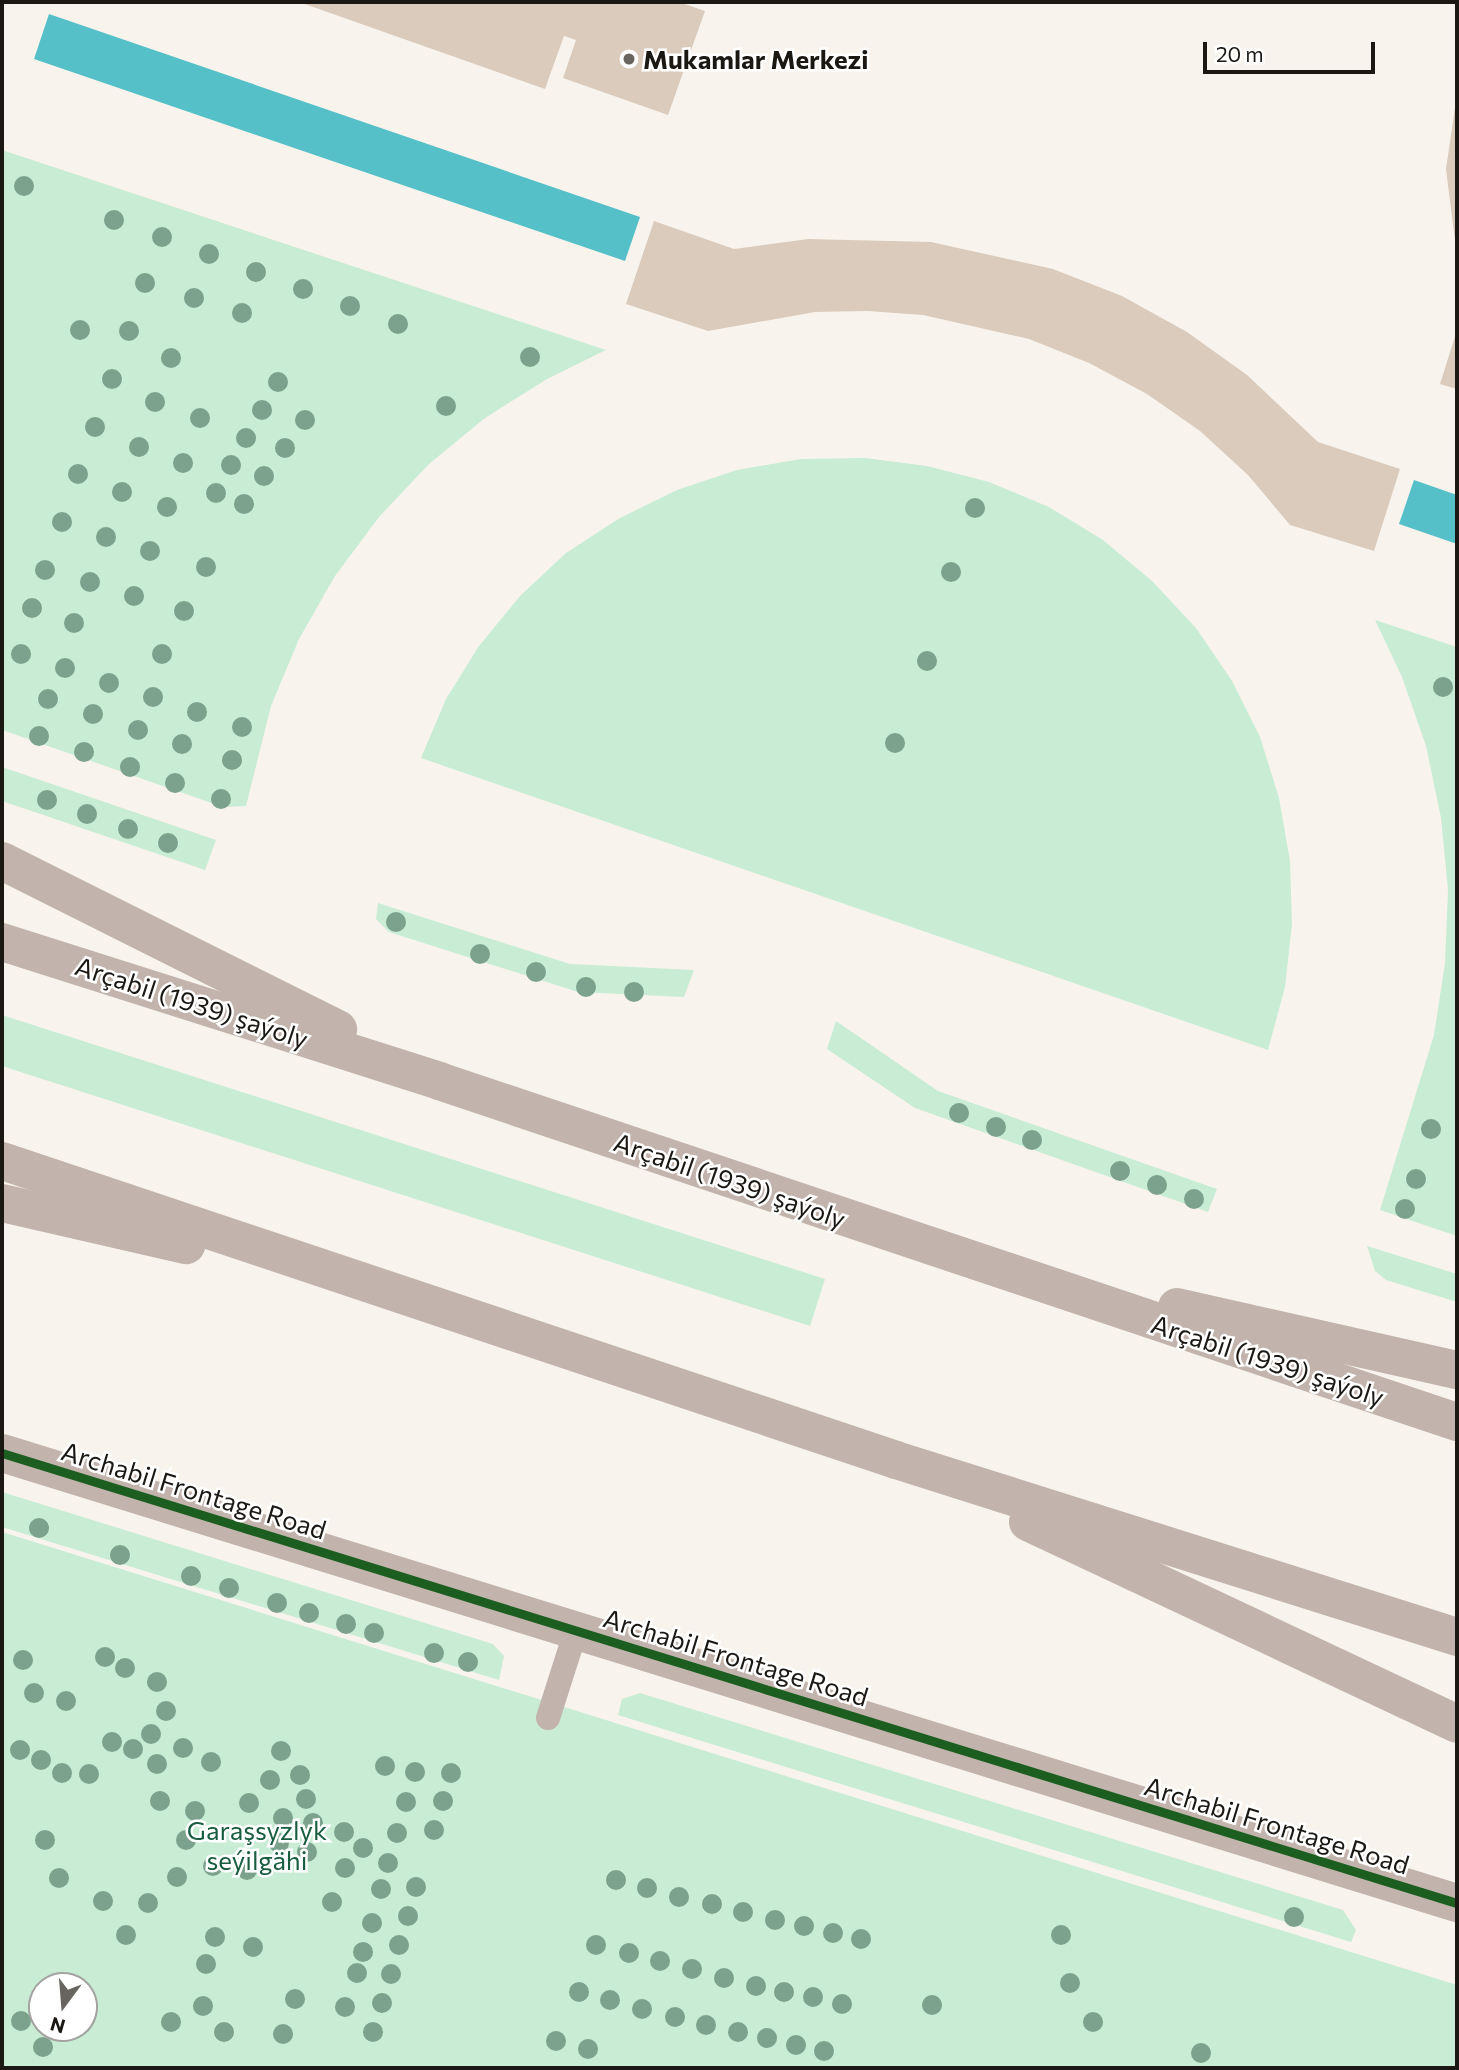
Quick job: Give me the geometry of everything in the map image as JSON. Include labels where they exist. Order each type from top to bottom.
[{"type":"main road","points":[[2,861],[439,1081]]},
{"type":"main road","name":"Arçabil (1939) şaýoly","points":[[2,942],[439,1081],[950,1255],[1457,1422]]},
{"type":"main road","points":[[2,1161],[896,1460],[1457,1637]]},
{"type":"main road","points":[[2,1203],[396,1292]]},
{"type":"main road","points":[[950,1255],[1457,1370]]},
{"type":"main road","points":[[896,1460],[1457,1724]]},
{"type":"street","name":"Archabil Frontage Road","points":[[2,1453],[1457,1903]]},
{"type":"lane","points":[[548,1718],[576,1630]]},
{"type":"green space","points":[[2,150],[606,350],[547,379],[485,418],[429,464],[379,517],[335,576],[299,639],[271,706],[246,806],[223,807],[2,730]]},
{"type":"green space","points":[[865,458],[927,466],[989,482],[1049,507],[1103,540],[1152,581],[1196,628],[1232,681],[1260,737],[1279,798],[1290,861],[1292,924],[1285,987],[1268,1050],[421,758],[446,699],[479,646],[520,596],[566,553],[620,518],[677,490],[737,470],[801,459]]},
{"type":"green space","points":[[1375,620],[1457,647],[1457,1236],[1380,1210],[1434,1035],[1445,963],[1448,890],[1441,818],[1426,746],[1402,677]]},
{"type":"green space","points":[[2,767],[216,840],[205,870],[2,801]]},
{"type":"green space","points":[[378,903],[570,964],[694,970],[684,997],[578,992],[389,932],[376,919]]},
{"type":"green space","points":[[2,1015],[825,1279],[810,1326],[2,1066]]},
{"type":"green space","points":[[836,1021],[938,1091],[1217,1189],[1208,1212],[915,1108],[827,1049]]},
{"type":"green space","points":[[1367,1246],[1457,1274],[1457,1302],[1386,1280],[1375,1271]]},
{"type":"green space","points":[[2,1492],[493,1644],[504,1656],[499,1680],[2,1527]]},
{"type":"green space","name":"Garaşsyzlyk seýilgähi","points":[[2,1532],[1457,1985],[1457,2068],[2,2068]]},
{"type":"green space","points":[[640,1693],[1343,1910],[1356,1930],[1351,1942],[618,1715],[622,1699]]},
{"type":"water","points":[[49,14],[640,217],[625,261],[34,59]]},
{"type":"water","points":[[1414,480],[1457,495],[1457,544],[1399,524]]},
{"type":"building","name":"Mukamlar Merkezi","points":[[299,2],[679,2],[705,11],[668,115],[563,78],[576,40],[564,36],[545,89]]},
{"type":"building","points":[[1457,94],[1457,249],[1456,249],[1446,169]]},
{"type":"building","points":[[654,221],[734,249],[808,239],[931,242],[1053,269],[1122,296],[1187,332],[1247,375],[1318,442],[1400,469],[1374,551],[1290,525],[1248,475],[1200,431],[1147,394],[1089,363],[1029,339],[923,315],[868,311],[815,312],[708,331],[626,304]]},
{"type":"building","points":[[1457,330],[1457,389],[1440,384]]},
{"type":"cycle path","points":[[2,1453],[1457,1903]]},
{"type":"place","name":"Mukamlar Merkezi","points":[[629,59]]}]
